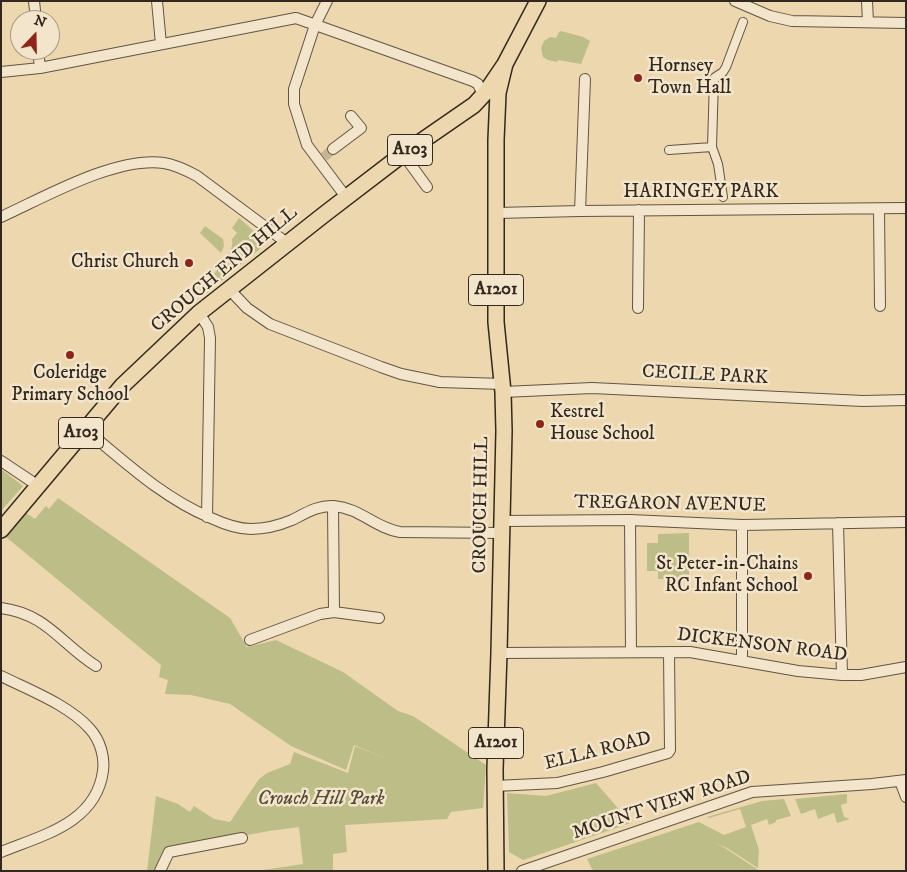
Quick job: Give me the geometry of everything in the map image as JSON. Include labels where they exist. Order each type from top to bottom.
[{"type":"main road","name":"A103","points":[[483,95],[505,64],[538,1]]},
{"type":"main road","name":"CROUCH HILL","points":[[496,871],[495,787],[502,527],[503,388],[496,322],[496,140],[498,93],[505,64]]},
{"type":"main road","name":"CROUCH HILL","points":[[483,95],[491,114],[496,140]]},
{"type":"main road","name":"CROUCH END HILL","points":[[1,530],[122,386],[199,313],[403,154],[466,112],[483,95]]},
{"type":"street","points":[[157,1],[161,44]]},
{"type":"street","points":[[326,1],[315,24],[294,89],[294,104],[307,145],[322,160],[346,197]]},
{"type":"street","points":[[735,1],[770,16],[792,21],[906,23]]},
{"type":"street","points":[[867,1],[868,22]]},
{"type":"street","points":[[1,72],[40,68],[296,18],[473,80],[478,84],[483,95]]},
{"type":"street","points":[[723,197],[718,164],[712,147],[714,78],[723,72],[726,67],[743,22]]},
{"type":"street","points":[[39,60],[40,68]]},
{"type":"street","points":[[580,211],[585,79]]},
{"type":"street","points":[[333,149],[361,128],[351,116]]},
{"type":"street","points":[[669,150],[712,147]]},
{"type":"street","points":[[403,154],[427,187]]},
{"type":"street","points":[[1,217],[108,170],[131,164],[164,163],[186,170],[197,176],[287,243]]},
{"type":"street","name":"HARINGEY PARK","points":[[496,213],[639,210],[879,210],[906,208]]},
{"type":"street","points":[[638,308],[639,210]]},
{"type":"street","points":[[879,210],[880,306]]},
{"type":"street","name":"CECILE PARK","points":[[229,289],[247,308],[270,324],[381,367],[408,376],[440,382],[503,388],[592,388],[862,401],[906,400]]},
{"type":"street","points":[[199,313],[204,320],[210,338],[208,517]]},
{"type":"street","points":[[85,429],[144,479],[183,505],[234,527],[251,529],[276,525],[320,507],[333,506],[334,612]]},
{"type":"street","points":[[1,461],[30,481]]},
{"type":"street","name":"TREGARON AVENUE","points":[[333,506],[357,511],[385,529],[400,532],[630,520],[742,525],[906,522]]},
{"type":"street","points":[[630,520],[631,652]]},
{"type":"street","points":[[838,523],[842,675]]},
{"type":"street","points":[[742,525],[742,661]]},
{"type":"street","points":[[1,608],[32,617],[47,625],[82,658],[96,666]]},
{"type":"street","points":[[250,640],[320,614],[334,612],[379,618]]},
{"type":"street","name":"ELLA ROAD","points":[[495,787],[556,783],[603,772],[668,753],[670,750],[669,652]]},
{"type":"street","name":"DICKENSON ROAD","points":[[499,653],[690,652],[798,671],[842,675],[871,673],[906,667]]},
{"type":"street","points":[[1,676],[64,708],[90,729],[98,740],[104,762],[101,785],[93,802],[80,815],[68,824],[1,852]]},
{"type":"street","points":[[903,780],[906,797]]},
{"type":"street","name":"MOUNT VIEW ROAD","points":[[522,871],[752,792],[903,780]]},
{"type":"street","points":[[160,871],[169,852],[242,838]]},
{"type":"green space","points":[[561,31],[590,41],[581,64],[558,60],[557,62],[543,57],[541,48],[544,41],[550,37],[556,38]]},
{"type":"green space","points":[[239,218],[266,242],[265,245],[229,274],[221,264],[231,249],[232,239],[237,233],[232,228]]},
{"type":"green space","points":[[205,226],[223,239],[224,246],[221,253],[200,233]]},
{"type":"green space","points":[[218,268],[226,277],[204,295],[200,289],[211,279]]},
{"type":"green space","points":[[1,469],[23,486],[1,511]]},
{"type":"green space","name":"Crouch Hill Park","points":[[58,498],[230,618],[247,647],[276,640],[343,672],[398,711],[413,716],[486,765],[483,808],[451,812],[447,819],[345,825],[347,852],[333,854],[333,871],[257,871],[303,864],[299,827],[168,850],[161,867],[153,871],[147,871],[156,796],[178,804],[190,812],[194,806],[214,819],[230,822],[259,779],[267,773],[290,764],[294,752],[348,773],[355,746],[388,759],[354,745],[346,770],[291,746],[230,704],[191,695],[165,694],[168,680],[159,677],[161,665],[6,537],[26,513],[35,519],[46,506],[49,509]]},
{"type":"green space","points":[[689,533],[689,579],[658,579],[658,571],[647,571],[647,543],[658,543],[658,534]]},
{"type":"green space","points":[[596,783],[631,823],[523,860],[509,852],[507,793],[546,796]]},
{"type":"green space","points":[[847,794],[847,803],[841,805],[844,817],[850,819],[837,823],[834,813],[818,819],[815,809],[801,814],[795,799]]},
{"type":"green space","points":[[784,799],[791,816],[776,820],[776,822],[769,825],[767,819],[751,825],[759,850],[758,868],[727,848],[715,843],[760,871],[595,871],[587,859],[699,822],[724,835],[746,827],[740,809],[707,817],[762,801]]},
{"type":"tunnel","points":[[324,157],[333,149]]},
{"type":"place","name":"Hornsey Town Hall","points":[[638,78]]},
{"type":"place","name":"Christ Church","points":[[189,263]]},
{"type":"place","name":"Coleridge Primary School","points":[[70,355]]},
{"type":"place","name":"Kestrel House School","points":[[540,424]]},
{"type":"place","name":"St Peter-in-Chains RC Infant School","points":[[808,576]]}]
